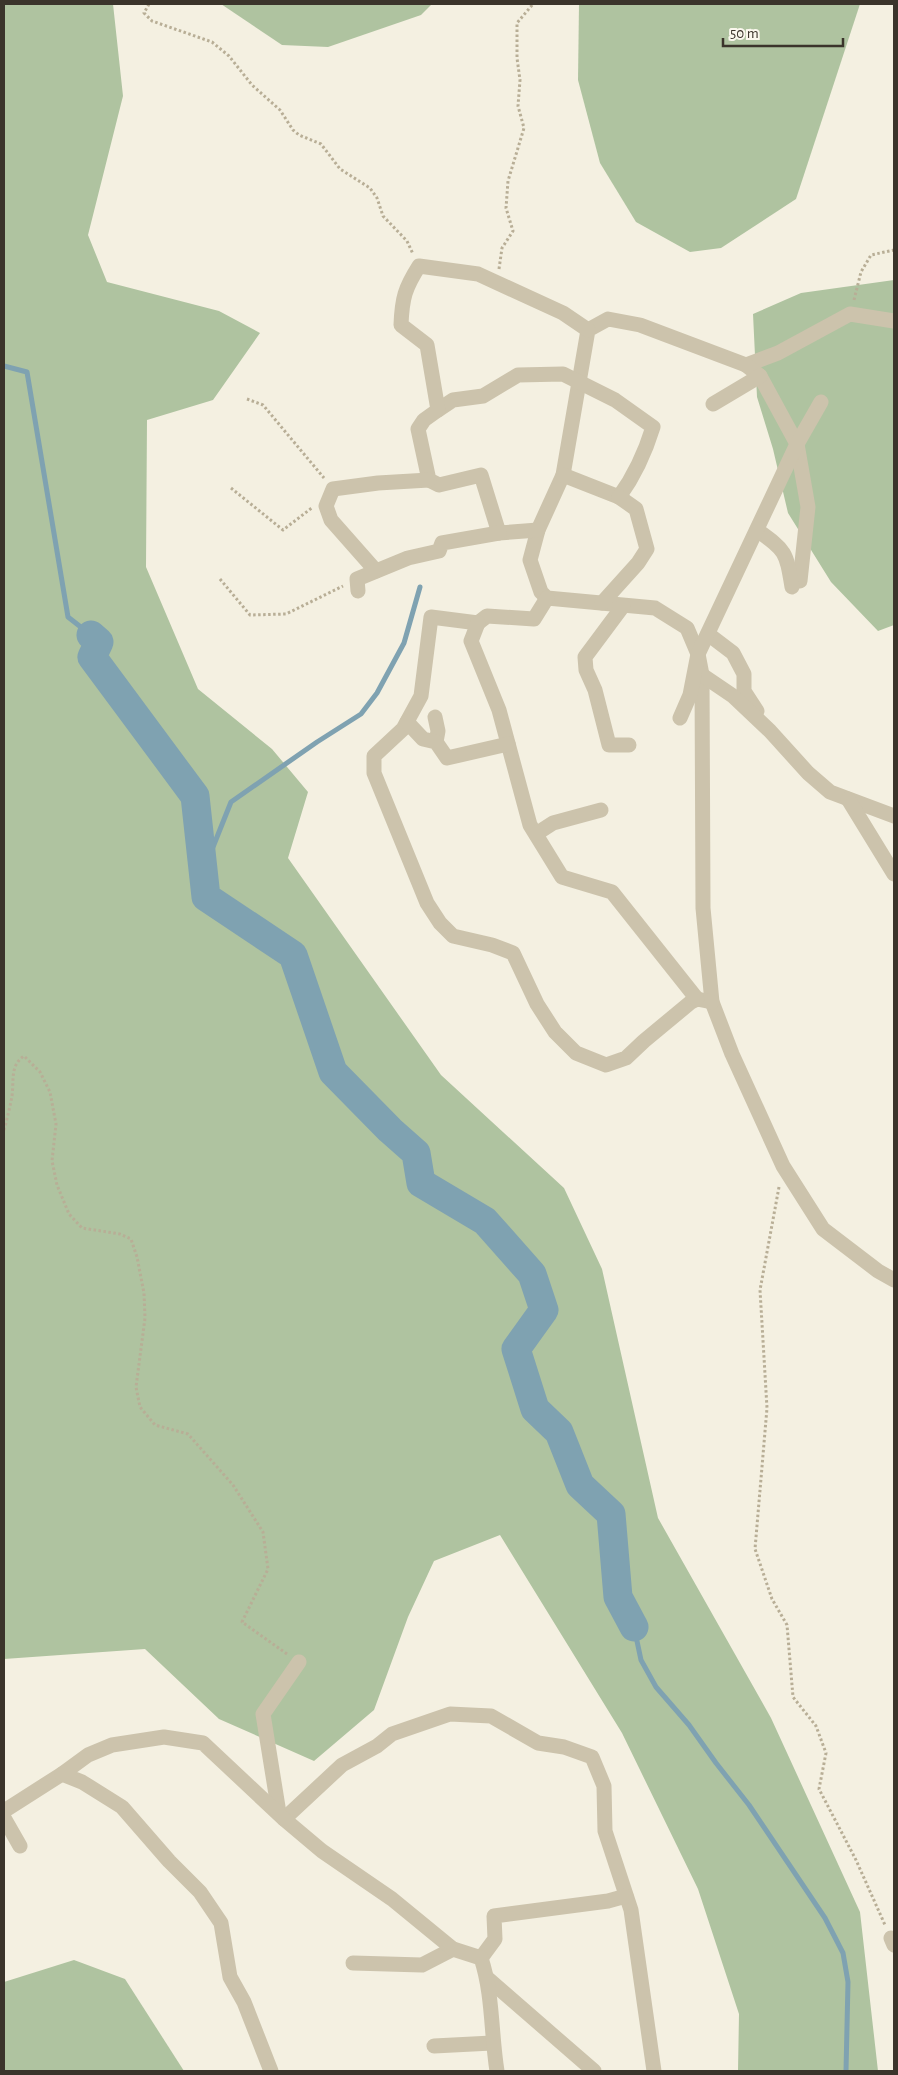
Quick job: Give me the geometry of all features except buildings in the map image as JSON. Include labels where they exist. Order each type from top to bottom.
[{"type":"street","points":[[438,410],[427,344],[401,325],[402,305],[407,284],[419,266],[478,274],[563,313],[588,330]]},
{"type":"street","points":[[746,365],[778,352],[850,314],[894,321]]},
{"type":"street","points":[[588,330],[608,319],[640,325],[746,365],[760,376],[797,444],[808,507],[796,584],[788,560],[779,546],[757,530]]},
{"type":"street","points":[[588,330],[563,475],[538,530],[530,560],[541,592],[547,598],[655,608],[687,628],[698,654],[702,675],[705,1000]]},
{"type":"street","points":[[429,480],[418,429],[424,420],[453,400],[483,396],[518,376],[563,374],[615,400],[653,427],[644,456],[633,478],[619,497]]},
{"type":"street","points":[[713,404],[760,376]]},
{"type":"street","points":[[680,718],[690,695],[698,654],[797,444],[821,402]]},
{"type":"street","points":[[376,572],[331,520],[326,506],[331,494],[378,483],[429,480],[439,485],[482,475],[499,533]]},
{"type":"street","points":[[563,475],[619,497],[636,509],[647,549],[638,563],[602,603]]},
{"type":"street","points":[[358,585],[376,572],[408,558],[439,551],[442,543],[499,533],[538,530]]},
{"type":"street","points":[[547,598],[534,619],[488,616],[478,623],[470,641],[499,710],[530,825],[562,877],[612,892],[705,1000],[783,1166],[823,1228],[878,1271],[894,1280]]},
{"type":"street","points":[[623,606],[585,657],[586,670],[595,690],[609,745],[629,745]]},
{"type":"street","points":[[478,623],[430,616],[421,696],[403,729],[374,756],[374,773],[427,904],[440,923],[453,936],[492,945],[513,953],[538,1004],[555,1032],[576,1053],[606,1065],[626,1058],[691,1002],[705,1000]]},
{"type":"street","points":[[708,634],[733,653],[744,674],[744,691],[770,732]]},
{"type":"street","points":[[702,675],[733,696],[808,773],[830,792],[894,816]]},
{"type":"street","points":[[435,717],[438,731],[436,742]]},
{"type":"street","points":[[407,722],[423,739],[436,742],[447,758],[508,744]]},
{"type":"street","points":[[848,799],[894,874]]},
{"type":"street","points":[[536,834],[553,824],[601,810]]},
{"type":"street","points":[[282,1816],[263,1714],[299,1662]]},
{"type":"street","points":[[282,1816],[342,1766],[377,1746],[392,1734],[450,1714],[491,1716],[538,1743],[564,1747],[592,1757],[604,1786],[605,1831],[631,1910],[654,2071]]},
{"type":"street","points":[[4,1811],[88,1755],[112,1745],[164,1737],[203,1742],[322,1851],[392,1899],[453,1949],[481,1958]]},
{"type":"street","points":[[62,1774],[82,1782],[122,1807],[169,1862],[200,1892],[221,1923],[230,1977],[244,2002],[271,2071]]},
{"type":"street","points":[[4,1818],[20,1846]]},
{"type":"street","points":[[481,1958],[495,1939],[494,1916],[608,1901],[626,1896]]},
{"type":"street","points":[[353,1963],[422,1965],[453,1949]]},
{"type":"street","points":[[481,1958],[487,1978],[492,2043],[497,2071]]},
{"type":"street","points":[[487,1978],[594,2071]]},
{"type":"street","points":[[434,2046],[492,2043]]},
{"type":"path","points":[[149,4],[144,13],[152,21],[212,42],[224,51],[252,84],[280,110],[293,130],[321,144],[340,169],[370,188],[377,198],[383,216],[407,241],[419,266]]},
{"type":"path","points":[[497,282],[502,248],[513,231],[506,208],[508,181],[524,128],[518,106],[520,80],[517,58],[517,23],[533,4]]},
{"type":"path","points":[[850,314],[861,272],[871,255],[894,250]]},
{"type":"path","points":[[231,488],[283,530],[331,494],[262,405],[247,399]]},
{"type":"path","points":[[220,579],[250,615],[286,614],[358,585]]},
{"type":"path","points":[[4,1130],[12,1095],[14,1071],[19,1059],[24,1056],[40,1072],[50,1092],[56,1124],[52,1161],[57,1185],[69,1214],[82,1228],[120,1234],[131,1238],[144,1293],[145,1318],[136,1387],[140,1407],[154,1424],[188,1434],[233,1485],[250,1509],[263,1532],[268,1569],[242,1622],[299,1662]]},
{"type":"path","points":[[783,1166],[760,1290],[767,1408],[755,1549],[772,1599],[787,1624],[793,1697],[816,1726],[826,1753],[820,1789],[856,1860],[892,1941]]},
{"type":"green space","points":[[4,4],[113,4],[123,96],[88,235],[107,282],[219,311],[260,333],[213,400],[147,420],[146,567],[198,689],[272,749],[308,792],[288,858],[441,1075],[564,1188],[602,1269],[658,1518],[771,1718],[860,1912],[878,2071],[738,2071],[739,2014],[698,1889],[622,1733],[500,1535],[434,1561],[408,1617],[374,1710],[314,1761],[219,1719],[145,1649],[4,1659]]},
{"type":"green space","points":[[221,4],[432,4],[421,15],[328,47],[282,45]]},
{"type":"green space","points":[[579,4],[860,4],[796,199],[721,248],[690,252],[636,222],[600,163],[578,80]]},
{"type":"green space","points":[[894,280],[894,625],[878,631],[831,582],[788,513],[773,449],[757,397],[753,314],[801,293]]},
{"type":"green space","points":[[74,1960],[125,1979],[184,2071],[4,2071],[4,1982]]},
{"type":"waterway","points":[[4,366],[27,372],[68,617],[91,635]]},
{"type":"waterway","points":[[203,872],[231,802],[361,714],[377,693],[404,643],[420,587]]},
{"type":"waterway","points":[[91,635],[99,642],[92,657],[195,796],[206,897],[293,955],[333,1072],[390,1130],[416,1153],[421,1183],[485,1221],[532,1274],[544,1310],[516,1349],[535,1409],[559,1432],[580,1485],[611,1514],[618,1597],[634,1627]]},
{"type":"waterway","points":[[634,1627],[641,1660],[656,1687],[689,1725],[749,1805],[825,1918],[843,1953],[848,1982],[846,2071]]}]
